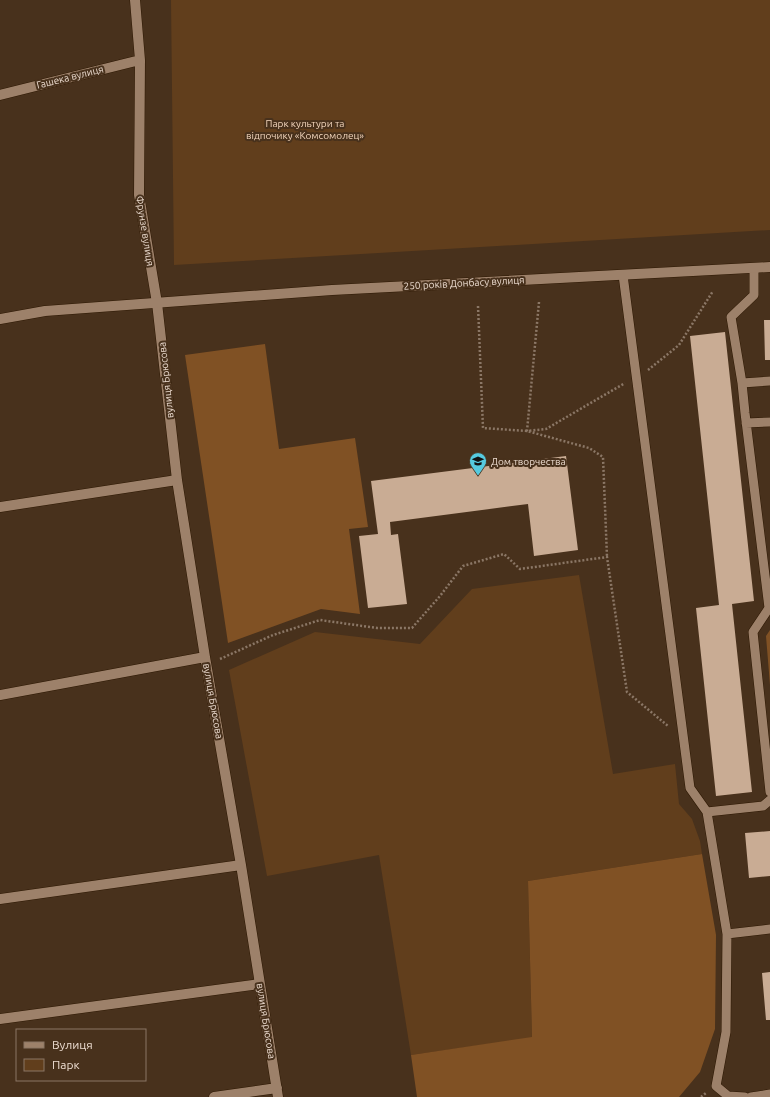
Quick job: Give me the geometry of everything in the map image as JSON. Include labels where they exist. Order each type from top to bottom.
[{"type":"street","name":"Фрунзе вулиця","points":[[135,0],[140,60],[138,195],[157,304]]},
{"type":"street","name":"Гашека вулиця","points":[[0,94],[140,60]]},
{"type":"street","name":"250 років Донбасу вулиця","points":[[157,304],[332,290],[770,266]]},
{"type":"street","points":[[0,319],[45,311],[157,304]]},
{"type":"street","name":"вулиця Брюсова","points":[[157,304],[178,480],[206,661],[278,1092]]},
{"type":"street","points":[[0,507],[178,480]]},
{"type":"street","points":[[0,695],[206,661]]},
{"type":"street","points":[[0,898],[241,865]]},
{"type":"street","points":[[0,1019],[260,984]]},
{"type":"street","points":[[214,1097],[278,1092]]},
{"type":"lane","points":[[754,268],[754,295],[731,317],[742,382],[770,608],[753,632],[770,792]]},
{"type":"lane","points":[[623,275],[690,788],[707,812],[727,934],[726,1032],[716,1086],[728,1096],[745,1097]]},
{"type":"lane","points":[[742,382],[770,381]]},
{"type":"lane","points":[[746,424],[770,422]]},
{"type":"lane","points":[[707,812],[763,806],[770,800]]},
{"type":"lane","points":[[727,934],[770,929]]},
{"type":"lane","points":[[751,1097],[770,1094]]},
{"type":"path","points":[[478,306],[483,428],[527,431],[546,429],[650,369],[679,345],[713,291]]},
{"type":"path","points":[[527,431],[539,302]]},
{"type":"path","points":[[527,431],[589,448],[602,457],[607,557],[627,692],[684,739]]},
{"type":"path","points":[[206,661],[273,635],[320,620],[377,628],[412,628],[440,596],[463,566],[504,554],[520,569],[607,557]]},
{"type":"green space","name":"Парк культури та відпочику «Комсомолец»","points":[[171,0],[770,0],[770,230],[174,265]]},
{"type":"green space","points":[[579,575],[613,774],[675,764],[679,804],[692,819],[700,841],[702,854],[528,881],[532,1038],[411,1055],[379,855],[267,876],[229,670],[315,632],[420,644],[472,589]]},
{"type":"shaded area","points":[[265,344],[279,449],[355,438],[368,527],[349,529],[360,614],[321,609],[228,643],[185,355]]},
{"type":"shaded area","points":[[770,630],[770,685],[766,636]]},
{"type":"shaded area","points":[[702,854],[716,935],[715,1029],[700,1072],[679,1097],[417,1097],[411,1055],[532,1037],[528,881]]},
{"type":"building","points":[[764,320],[770,320],[770,360],[765,360]]},
{"type":"building","points":[[725,332],[754,601],[732,604],[752,792],[716,796],[696,608],[719,605],[690,336]]},
{"type":"building","points":[[566,456],[578,550],[534,556],[528,504],[390,522],[391,535],[398,534],[407,604],[368,608],[359,536],[378,534],[371,481]]},
{"type":"building","points":[[770,831],[770,876],[749,878],[745,833]]},
{"type":"building","points":[[770,972],[770,1020],[766,1020],[762,973]]},
{"type":"place","name":"Дом творчества","points":[[478,476]]}]
